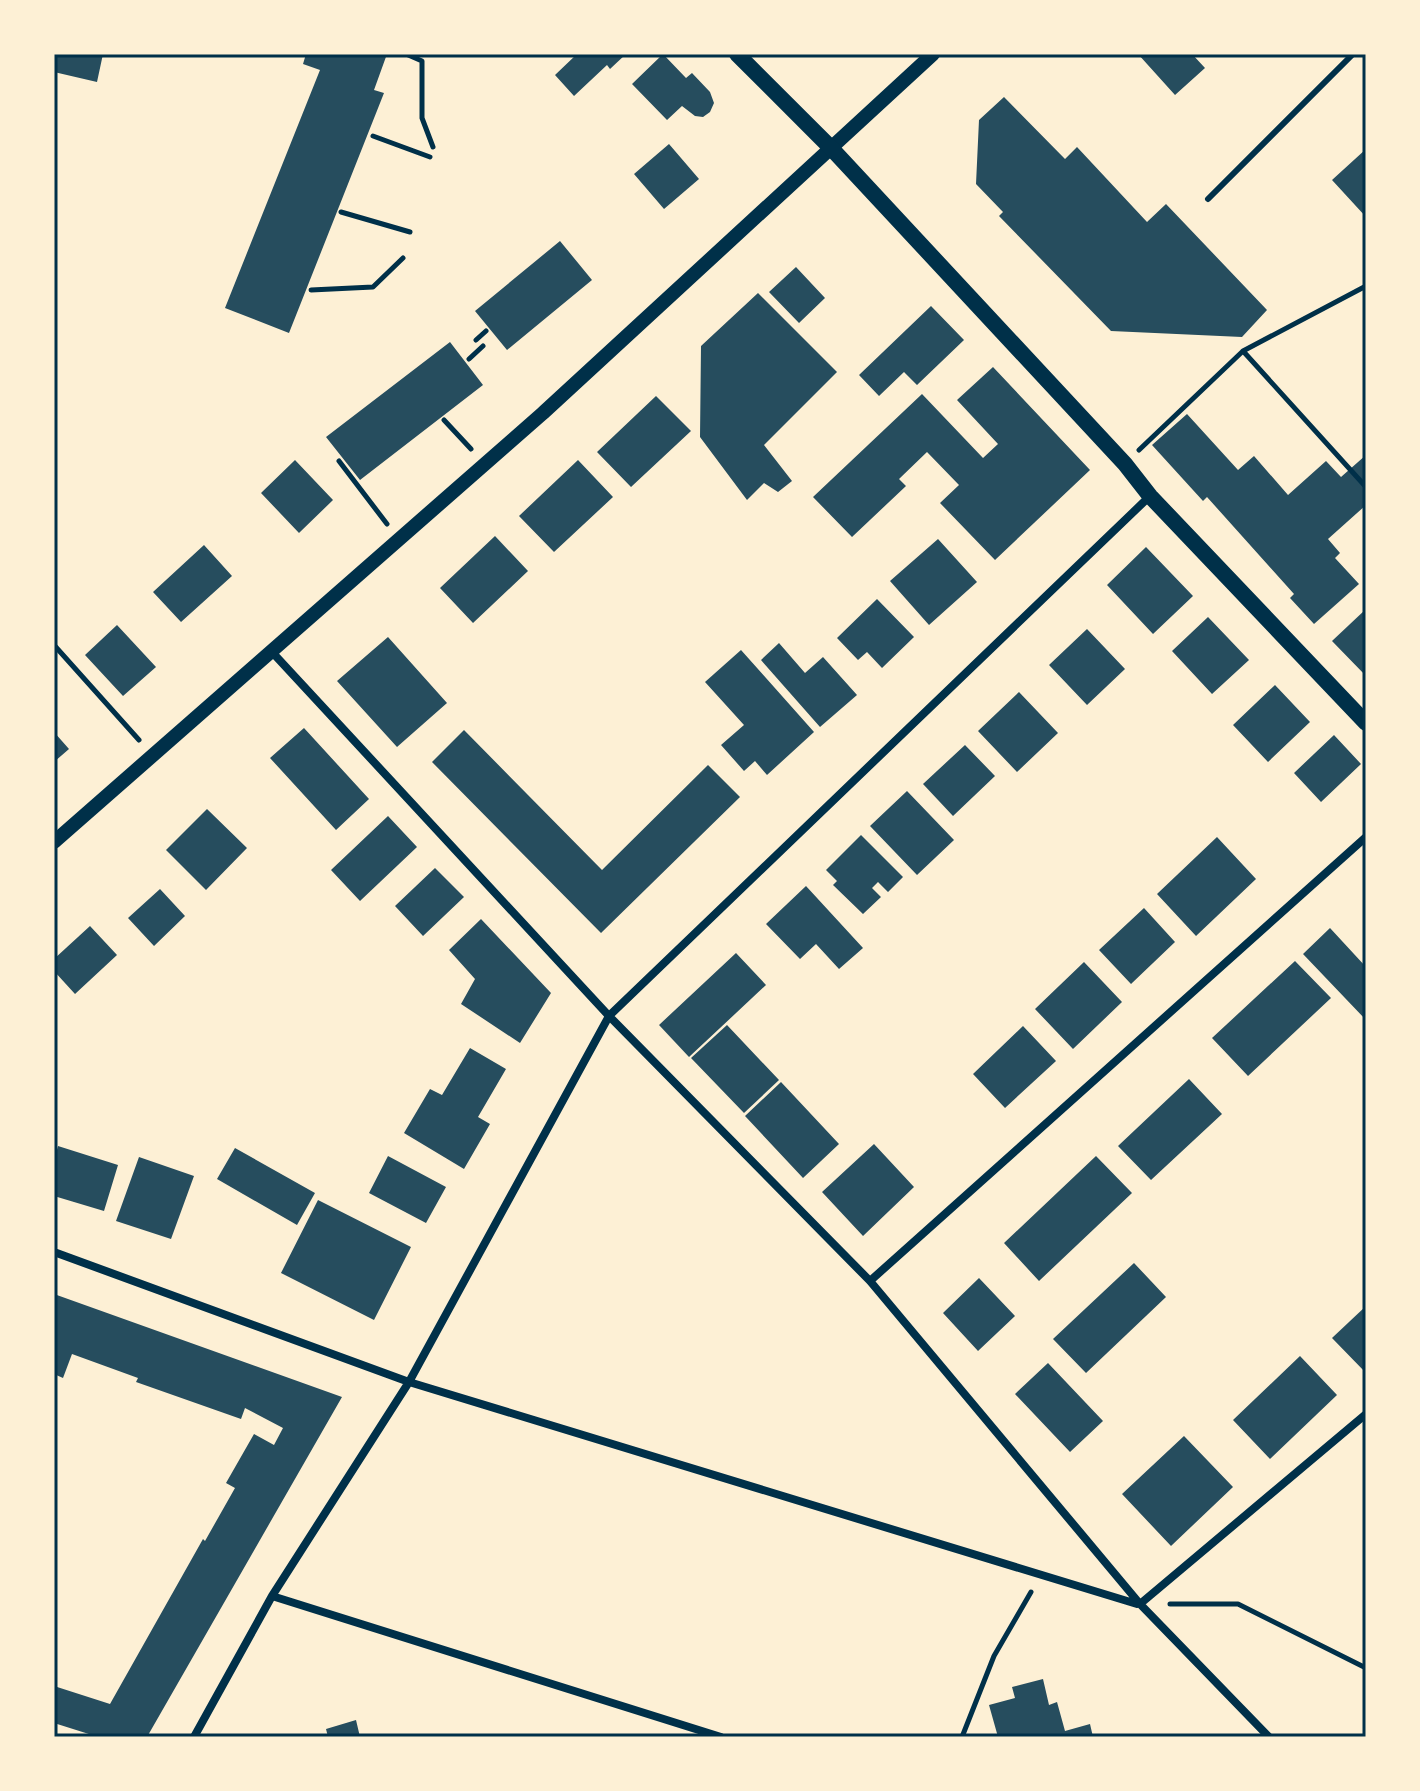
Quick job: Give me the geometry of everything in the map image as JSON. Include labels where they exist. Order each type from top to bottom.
[{"type":"main road","points":[[737,54],[832,149],[1125,464],[1150,496],[1366,723]]},
{"type":"street","points":[[54,842],[485,464],[933,54]]},
{"type":"street","points":[[194,1737],[272,1596],[409,1382],[609,1016],[1150,496]]},
{"type":"street","points":[[272,652],[609,1016],[870,1281],[1140,1604],[1269,1737]]},
{"type":"street","points":[[870,1281],[1366,837]]},
{"type":"street","points":[[54,1252],[409,1382],[1140,1604]]},
{"type":"street","points":[[1140,1604],[1366,1414]]},
{"type":"street","points":[[272,1596],[721,1737]]},
{"type":"lane","points":[[1208,199],[1353,54]]},
{"type":"path","points":[[406,54],[422,61],[422,118],[433,147]]},
{"type":"path","points":[[373,136],[430,157]]},
{"type":"path","points":[[341,212],[410,232]]},
{"type":"path","points":[[311,290],[373,287],[403,258]]},
{"type":"path","points":[[1125,464],[1243,351],[1366,286]]},
{"type":"path","points":[[476,340],[486,331]]},
{"type":"path","points":[[469,359],[483,346]]},
{"type":"path","points":[[1243,351],[1366,487]]},
{"type":"path","points":[[444,420],[485,464]]},
{"type":"path","points":[[339,461],[398,539]]},
{"type":"path","points":[[54,645],[153,755]]},
{"type":"path","points":[[962,1737],[994,1656],[1031,1592],[1045,1576]]},
{"type":"path","points":[[1140,1604],[1238,1604],[1366,1668]]},
{"type":"building","points":[[54,54],[103,54],[97,82],[54,72]]},
{"type":"building","points":[[306,54],[387,54],[374,90],[384,93],[289,333],[225,308],[320,70],[303,64]]},
{"type":"building","points":[[577,54],[626,54],[610,69],[607,65],[574,96],[555,75]]},
{"type":"building","points":[[663,54],[686,78],[692,73],[710,92],[714,103],[710,112],[703,117],[695,116],[682,106],[667,120],[632,84]]},
{"type":"building","points":[[1138,54],[1192,54],[1205,68],[1175,95]]},
{"type":"building","points":[[1004,97],[1065,159],[1077,147],[1147,222],[1166,204],[1267,310],[1242,337],[1111,331],[999,216],[1003,212],[976,184],[979,120]]},
{"type":"building","points":[[669,144],[699,179],[664,209],[634,174]]},
{"type":"building","points":[[1366,149],[1366,217],[1332,180]]},
{"type":"building","points":[[560,241],[592,280],[507,350],[475,311]]},
{"type":"building","points":[[796,267],[825,298],[799,323],[769,292]]},
{"type":"building","points":[[758,293],[837,372],[764,445],[792,481],[778,492],[764,483],[747,500],[700,437],[701,346]]},
{"type":"building","points":[[931,306],[964,340],[917,385],[904,372],[879,396],[859,375]]},
{"type":"building","points":[[450,342],[483,385],[360,480],[326,437]]},
{"type":"building","points":[[993,367],[1090,470],[995,560],[940,503],[959,485],[927,452],[899,479],[906,486],[852,537],[813,497],[922,394],[983,458],[998,444],[957,400]]},
{"type":"building","points":[[656,396],[691,431],[631,487],[597,452]]},
{"type":"building","points":[[1187,414],[1238,470],[1254,456],[1288,495],[1326,461],[1341,477],[1366,455],[1366,505],[1328,539],[1340,553],[1335,558],[1359,584],[1314,624],[1290,598],[1294,594],[1207,497],[1203,501],[1152,445]]},
{"type":"building","points":[[295,460],[333,500],[299,533],[261,493]]},
{"type":"building","points":[[578,460],[613,497],[554,552],[519,516]]},
{"type":"building","points":[[495,536],[528,571],[473,623],[440,588]]},
{"type":"building","points":[[938,539],[977,582],[929,625],[890,581]]},
{"type":"building","points":[[204,545],[232,576],[181,622],[153,592]]},
{"type":"building","points":[[1146,547],[1193,596],[1153,634],[1107,585]]},
{"type":"building","points":[[877,599],[914,637],[882,668],[867,652],[858,660],[837,638]]},
{"type":"building","points":[[1366,609],[1366,676],[1332,641]]},
{"type":"building","points":[[1208,617],[1249,660],[1212,694],[1172,651]]},
{"type":"building","points":[[117,625],[156,667],[123,696],[85,655]]},
{"type":"building","points":[[1087,629],[1125,669],[1087,705],[1049,665]]},
{"type":"building","points":[[388,637],[447,703],[397,747],[337,681]]},
{"type":"building","points":[[779,643],[805,673],[823,657],[857,695],[820,727],[761,660]]},
{"type":"building","points":[[741,650],[814,732],[767,775],[755,761],[744,771],[721,745],[744,725],[705,682]]},
{"type":"building","points":[[1275,685],[1310,722],[1268,762],[1233,725]]},
{"type":"building","points":[[1019,692],[1058,733],[1017,772],[978,731]]},
{"type":"building","points":[[304,728],[369,799],[336,830],[270,758]]},
{"type":"building","points":[[464,730],[602,870],[708,765],[740,797],[601,933],[432,762]]},
{"type":"building","points":[[54,732],[69,749],[54,762]]},
{"type":"building","points":[[1334,735],[1361,764],[1321,802],[1294,773]]},
{"type":"building","points":[[965,745],[995,776],[953,816],[923,784]]},
{"type":"building","points":[[907,791],[954,840],[917,875],[870,826]]},
{"type":"building","points":[[207,809],[247,848],[206,890],[166,850]]},
{"type":"building","points":[[388,816],[417,847],[360,901],[331,870]]},
{"type":"building","points":[[861,835],[903,877],[888,892],[878,882],[872,888],[881,897],[863,914],[833,885],[837,881],[826,870]]},
{"type":"building","points":[[1217,837],[1256,879],[1196,936],[1157,894]]},
{"type":"building","points":[[435,868],[464,897],[423,936],[395,906]]},
{"type":"building","points":[[806,886],[863,948],[839,969],[816,944],[800,959],[766,924]]},
{"type":"building","points":[[160,889],[185,916],[154,946],[128,918]]},
{"type":"building","points":[[1144,908],[1175,942],[1131,984],[1099,950]]},
{"type":"building","points":[[481,919],[551,993],[520,1043],[461,1004],[475,979],[449,950]]},
{"type":"building","points":[[90,926],[117,955],[75,994],[54,971],[54,959]]},
{"type":"building","points":[[1330,928],[1366,967],[1366,1020],[1303,954]]},
{"type":"building","points":[[736,953],[766,985],[689,1057],[659,1025]]},
{"type":"building","points":[[1295,961],[1331,998],[1248,1076],[1212,1038]]},
{"type":"building","points":[[1084,962],[1122,1002],[1073,1049],[1035,1009]]},
{"type":"building","points":[[727,1025],[779,1080],[744,1113],[691,1058]]},
{"type":"building","points":[[1023,1026],[1056,1061],[1005,1108],[973,1074]]},
{"type":"building","points":[[470,1048],[506,1069],[478,1117],[490,1124],[464,1169],[404,1133],[430,1089],[442,1095]]},
{"type":"building","points":[[1189,1079],[1222,1114],[1151,1180],[1118,1146]]},
{"type":"building","points":[[781,1082],[839,1144],[803,1178],[745,1116]]},
{"type":"building","points":[[874,1144],[914,1187],[863,1236],[822,1192]]},
{"type":"building","points":[[58,1146],[118,1165],[104,1211],[54,1196],[54,1161]]},
{"type":"building","points":[[235,1148],[315,1193],[297,1225],[217,1179]]},
{"type":"building","points":[[388,1156],[446,1187],[426,1223],[369,1193]]},
{"type":"building","points":[[1096,1156],[1132,1193],[1039,1281],[1004,1243]]},
{"type":"building","points":[[139,1157],[194,1176],[171,1239],[116,1221]]},
{"type":"building","points":[[318,1200],[411,1247],[374,1320],[281,1273]]},
{"type":"building","points":[[1134,1263],[1166,1297],[1086,1373],[1053,1339]]},
{"type":"building","points":[[979,1278],[1015,1316],[978,1351],[943,1313]]},
{"type":"building","points":[[54,1294],[342,1397],[147,1737],[91,1737],[54,1723],[54,1686],[110,1704],[235,1488],[226,1483],[254,1434],[274,1445],[283,1428],[245,1408],[241,1419],[136,1382],[138,1378],[72,1354],[63,1378],[54,1374]]},
{"type":"building","points":[[1366,1306],[1366,1373],[1332,1338]]},
{"type":"building","points":[[1300,1356],[1337,1395],[1270,1459],[1233,1420]]},
{"type":"building","points":[[1048,1363],[1103,1421],[1070,1452],[1015,1394]]},
{"type":"building","points":[[1184,1436],[1233,1487],[1171,1546],[1122,1494]]},
{"type":"building","points":[[1043,1679],[1049,1705],[1057,1702],[1065,1731],[1090,1724],[1093,1737],[998,1737],[989,1705],[1015,1698],[1012,1687]]},
{"type":"building","points":[[356,1720],[360,1737],[328,1737],[326,1729]]}]
